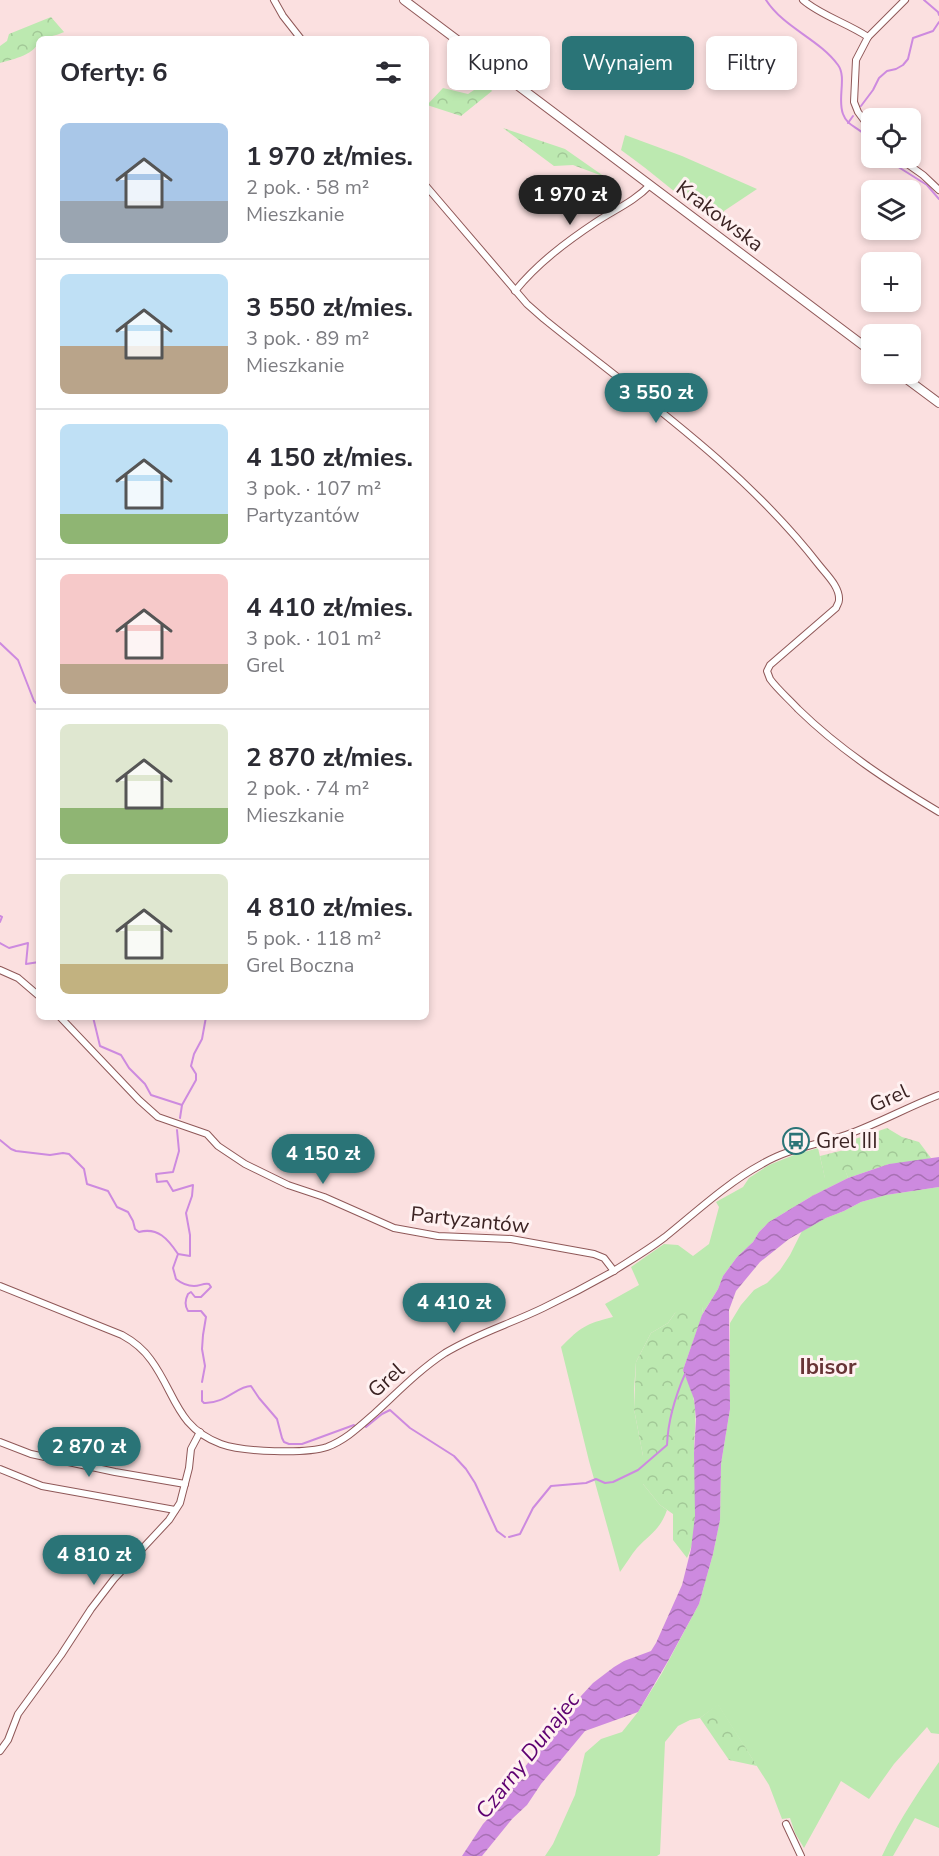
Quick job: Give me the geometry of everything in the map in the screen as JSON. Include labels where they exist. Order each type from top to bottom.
[{"type":"main road","name":"Krakowska","points":[[404,0],[861,344]]},
{"type":"main road","points":[[913,384],[939,403]]},
{"type":"street","points":[[274,0],[299,36]]},
{"type":"street","points":[[802,0],[850,25],[867,37]]},
{"type":"street","points":[[861,116],[854,102],[856,60],[867,37],[904,0]]},
{"type":"street","points":[[912,168],[939,190]]},
{"type":"street","points":[[515,291],[530,273],[562,246],[636,197],[650,185]]},
{"type":"street","points":[[429,190],[515,291],[544,319],[734,474],[781,519],[828,577],[839,598],[836,608],[770,665],[768,671],[772,682],[823,732],[858,759],[939,812]]},
{"type":"street","points":[[0,970],[18,978],[36,993]]},
{"type":"street","name":"Partyzantów","points":[[63,1020],[158,1117],[207,1134],[218,1146],[245,1164],[288,1185],[324,1197],[394,1228],[438,1236],[511,1239],[594,1254],[604,1258],[614,1270]]},
{"type":"street","name":"Grel","points":[[0,1286],[132,1340],[152,1360],[180,1412],[200,1432],[221,1444],[246,1449],[308,1451],[327,1447],[344,1439],[443,1354],[479,1335],[542,1309],[614,1270],[663,1238],[762,1163],[785,1153],[854,1132],[939,1095]]},
{"type":"street","points":[[0,1751],[8,1740],[18,1714],[91,1609],[114,1579],[169,1520],[180,1503],[191,1449],[200,1432]]},
{"type":"street","points":[[0,1442],[31,1454],[185,1484]]},
{"type":"street","points":[[0,1469],[42,1486],[175,1510]]},
{"type":"street","points":[[786,1824],[801,1856]]},
{"type":"green space","points":[[51,17],[64,32],[52,36],[36,36],[36,46],[29,53],[0,63],[0,46],[7,41],[9,34]]},
{"type":"green space","points":[[443,88],[468,94],[474,90],[492,91],[461,116],[429,106]]},
{"type":"green space","points":[[503,128],[565,149],[605,177],[573,165],[554,166]]},
{"type":"green space","points":[[625,135],[682,156],[757,189],[724,211],[720,225],[621,150]]},
{"type":"green space","points":[[887,1128],[902,1137],[919,1142],[931,1158],[917,1162],[889,1164],[848,1178],[845,1170],[825,1179],[820,1156],[856,1147],[855,1139]]},
{"type":"green space","points":[[818,1148],[825,1178],[845,1169],[848,1178],[769,1222],[723,1276],[703,1313],[702,1307],[675,1313],[668,1323],[651,1333],[636,1362],[634,1409],[643,1456],[643,1484],[667,1510],[658,1527],[637,1548],[620,1572],[589,1461],[561,1347],[584,1327],[613,1317],[605,1304],[639,1285],[631,1267],[664,1244],[678,1245],[693,1256],[709,1244],[719,1207],[716,1202],[743,1187],[749,1178],[769,1165]]},
{"type":"green space","points":[[939,1187],[939,1734],[931,1733],[927,1727],[894,1764],[869,1799],[841,1781],[804,1848],[795,1833],[790,1818],[782,1819],[769,1785],[718,1705],[700,1718],[678,1726],[665,1742],[660,1854],[657,1856],[545,1856],[553,1844],[575,1795],[585,1753],[601,1739],[622,1732],[638,1712],[699,1604],[720,1520],[721,1464],[730,1409],[730,1323],[754,1290],[767,1283],[780,1270],[802,1231],[861,1202],[886,1195]]},
{"type":"green space","points":[[684,1307],[702,1307],[703,1313],[683,1370],[692,1393],[695,1414],[696,1520],[687,1558],[673,1540],[673,1514],[660,1505],[643,1484],[643,1456],[634,1409],[636,1362],[651,1333],[668,1323],[675,1313]]},
{"type":"green space","points":[[718,1704],[757,1766],[729,1760],[700,1718]]},
{"type":"green space","points":[[939,1762],[939,1828],[915,1818],[893,1856],[882,1856],[909,1807]]},
{"type":"water","points":[[939,1157],[939,1187],[886,1195],[861,1202],[826,1218],[789,1239],[760,1262],[736,1291],[729,1310],[730,1409],[721,1464],[720,1520],[699,1604],[638,1712],[585,1731],[541,1784],[527,1805],[512,1819],[482,1856],[462,1856],[483,1824],[494,1812],[495,1798],[511,1788],[518,1775],[559,1721],[581,1696],[593,1683],[614,1667],[651,1651],[656,1643],[682,1585],[691,1549],[695,1516],[696,1419],[694,1399],[683,1370],[702,1315],[723,1276],[769,1222],[812,1196],[848,1178],[889,1164]]},
{"type":"waterway","points":[[766,0],[773,10],[821,48],[838,65],[842,76],[841,108],[843,114],[849,123],[861,132]]},
{"type":"waterway","points":[[924,0],[939,15]]},
{"type":"waterway","points":[[861,106],[879,78],[887,71],[903,65],[908,59],[913,38],[933,31],[939,22]]},
{"type":"waterway","points":[[848,123],[853,116]]},
{"type":"waterway","points":[[900,168],[927,185],[939,199]]},
{"type":"waterway","points":[[0,643],[18,660],[36,703]]},
{"type":"waterway","points":[[0,916],[2,917],[0,922]]},
{"type":"waterway","points":[[0,943],[9,948],[28,943],[26,964],[36,962]]},
{"type":"waterway","points":[[94,1020],[100,1046],[121,1055],[151,1095],[182,1105]]},
{"type":"waterway","points":[[180,1118],[182,1105],[196,1080],[196,1074],[191,1066],[202,1039],[205,1020]]},
{"type":"waterway","points":[[177,1130],[179,1151],[173,1172],[156,1174],[157,1182],[167,1181],[173,1191],[193,1185],[186,1213],[190,1235],[190,1256],[178,1254]]},
{"type":"waterway","points":[[0,1140],[16,1151],[50,1155],[69,1154],[84,1169],[87,1184],[108,1191],[117,1207],[128,1212],[135,1229],[139,1232],[157,1233],[178,1254]]},
{"type":"waterway","points":[[178,1254],[173,1268],[176,1279],[189,1285],[209,1284],[211,1287],[201,1297],[195,1297],[191,1292],[185,1302],[188,1311],[201,1311],[206,1317],[202,1349],[205,1366],[202,1382]]},
{"type":"waterway","points":[[509,1537],[520,1534],[533,1508],[551,1486],[586,1483],[596,1479],[605,1483],[613,1482],[638,1470],[667,1445],[673,1409],[685,1374]]},
{"type":"waterway","points":[[202,1391],[202,1401],[211,1403],[251,1386],[277,1419],[282,1438],[289,1444],[302,1444],[354,1425]]},
{"type":"waterway","points":[[366,1427],[390,1410],[410,1428],[454,1456],[475,1483],[497,1531],[505,1537]]},
{"type":"place","name":"Grel III","points":[[796,1141]]},
{"type":"district","name":"Ibisor","points":[[828,1366]]},
{"type":"water label","name":"Czarny Dunajec","points":[[527,1755]]}]
